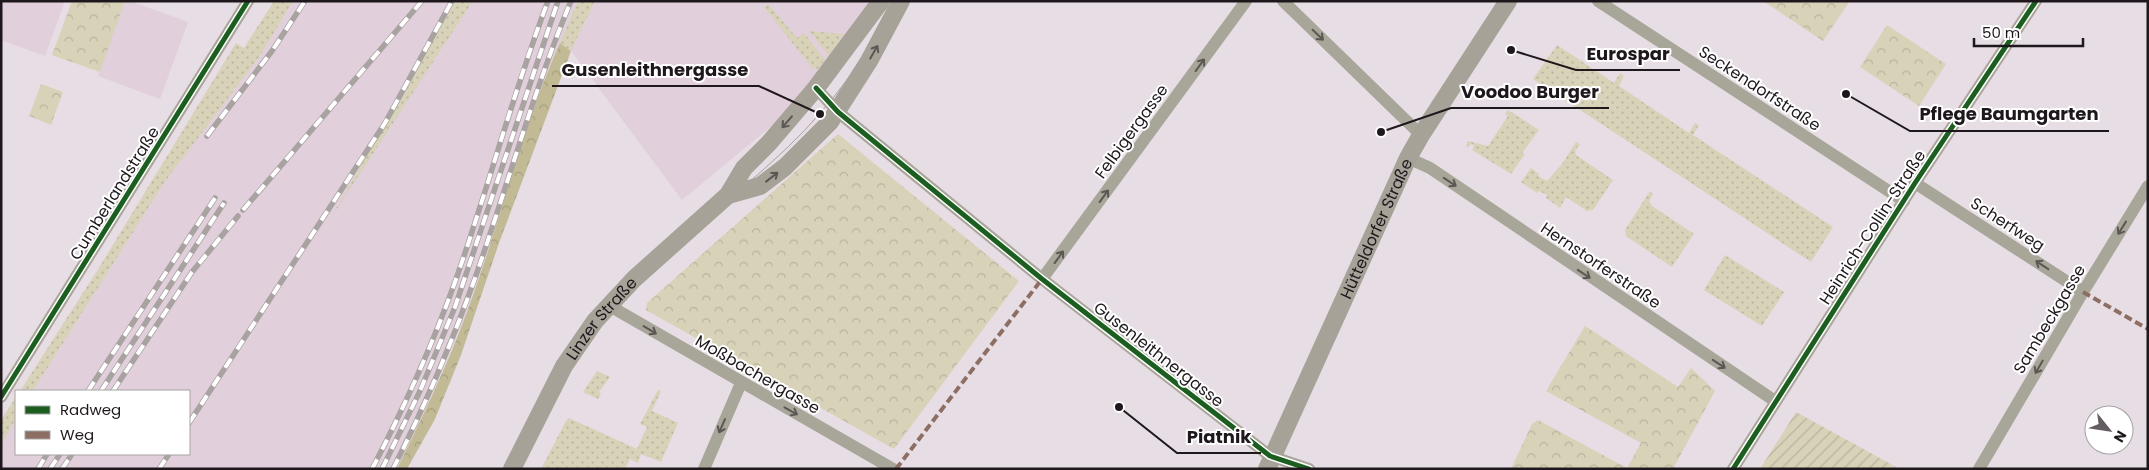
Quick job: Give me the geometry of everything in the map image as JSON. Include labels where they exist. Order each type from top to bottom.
[{"type":"main road","name":"Linzer Straße","points":[[512,469],[564,366],[595,321],[608,305],[728,195],[744,168],[816,88],[881,1]]},
{"type":"main road","name":"Linzer Straße","points":[[728,195],[760,186],[806,147],[838,112],[886,32],[901,1]]},
{"type":"main road","name":"Hütteldorfer Straße","points":[[1270,463],[1408,158],[1420,135],[1508,1]]},
{"type":"street","name":"Cumberlandstraße","points":[[1,397],[248,1]]},
{"type":"street","name":"Felbigergasse","points":[[1042,279],[1246,1]]},
{"type":"street","points":[[1283,1],[1420,135]]},
{"type":"street","name":"Seckendorfstraße","points":[[1598,1],[1904,202]]},
{"type":"street","name":"Heinrich-Collin-Straße","points":[[1733,469],[1915,182],[2036,1]]},
{"type":"street","name":"Gusenleithnergasse","points":[[816,88],[838,112],[1270,463],[1309,469]]},
{"type":"street","name":"Hernstorferstraße","points":[[1408,158],[1430,168],[1776,401]]},
{"type":"street","name":"Scherfweg","points":[[1915,182],[2083,292]]},
{"type":"street","name":"Sambeckgasse","points":[[1979,469],[2148,186]]},
{"type":"street","name":"Moßbachergasse","points":[[608,305],[893,469]]},
{"type":"street","points":[[704,469],[741,383]]},
{"type":"shaded area","points":[[1,1],[65,1],[45,56],[1,40]]},
{"type":"shaded area","points":[[125,1],[130,1],[188,22],[160,99],[98,76]]},
{"type":"shaded area","points":[[293,1],[455,1],[336,209],[473,1],[578,1],[529,122],[467,313],[429,402],[397,469],[1,469],[1,445],[15,421],[15,455],[190,455],[190,390],[34,390],[164,183],[260,56]]},
{"type":"shaded area","points":[[595,1],[874,1],[797,105],[682,200],[571,51]]},
{"type":"green space","points":[[72,1],[125,1],[100,72],[52,55]]},
{"type":"green space","points":[[274,1],[293,1],[260,56],[164,183],[34,390],[21,390],[97,271],[236,43],[244,48]]},
{"type":"green space","points":[[455,1],[473,1],[329,221]]},
{"type":"green space","points":[[578,1],[595,1],[571,51],[560,43]]},
{"type":"green space","points":[[1763,1],[1850,1],[1823,41]]},
{"type":"green space","points":[[768,4],[797,38],[804,33],[825,60],[818,69],[812,68],[764,7]]},
{"type":"green space","points":[[1887,25],[1946,64],[1919,106],[1860,67]]},
{"type":"green space","points":[[809,31],[844,34],[829,56]]},
{"type":"green space","points":[[560,43],[571,51],[499,243],[461,355],[435,419],[407,469],[397,469],[443,372],[467,312],[522,143]]},
{"type":"green space","points":[[1557,45],[1614,83],[1620,73],[1624,76],[1619,86],[1689,133],[1695,123],[1699,125],[1693,135],[1833,227],[1811,262],[1533,79]]},
{"type":"green space","points":[[41,84],[63,92],[51,125],[29,116]]},
{"type":"green space","points":[[1508,110],[1539,130],[1522,153],[1525,154],[1511,174],[1472,150],[1474,146],[1471,144],[1468,147],[1466,146],[1468,141],[1488,146],[1508,116],[1505,114]]},
{"type":"green space","points":[[838,134],[1019,281],[894,449],[646,310],[647,303]]},
{"type":"green space","points":[[1576,142],[1580,144],[1575,151],[1576,155],[1613,180],[1593,210],[1587,211],[1566,197],[1560,208],[1546,198],[1547,195],[1539,191],[1537,193],[1521,182],[1531,168],[1539,174],[1538,176],[1547,181],[1562,164]]},
{"type":"green space","points":[[1650,191],[1653,194],[1649,201],[1652,206],[1694,234],[1672,267],[1626,236],[1625,230]]},
{"type":"green space","points":[[1725,255],[1784,292],[1762,326],[1704,290]]},
{"type":"green space","points":[[1585,326],[1678,387],[1691,368],[1715,391],[1674,467],[1677,469],[1511,469],[1532,424],[1538,420],[1627,468],[1641,443],[1546,391]]},
{"type":"green space","points":[[597,371],[610,377],[599,392],[601,394],[598,399],[583,392]]},
{"type":"green space","points":[[658,390],[661,391],[652,411],[678,423],[661,462],[641,454],[638,463],[630,459],[625,469],[541,469],[569,418],[637,449],[647,427],[640,424]]},
{"type":"green space","points":[[15,399],[15,421],[1,445],[1,420]]},
{"type":"green space","points":[[1796,412],[1889,463],[1899,469],[1760,469]]},
{"type":"tram line","points":[[515,469],[563,374],[599,321],[643,275],[764,169],[804,131],[849,78],[901,1]]},
{"type":"tram line","points":[[1271,469],[1403,177],[1422,140],[1512,1]]},
{"type":"railway","points":[[207,136],[272,51],[305,1]]},
{"type":"railway","points":[[243,210],[422,1]]},
{"type":"railway","points":[[190,421],[385,123],[452,1]]},
{"type":"railway","points":[[372,469],[417,377],[437,330],[467,247],[523,71],[548,1]]},
{"type":"railway","points":[[382,469],[420,391],[455,307],[558,1]]},
{"type":"railway","points":[[393,469],[426,400],[465,305],[544,70],[571,1]]},
{"type":"railway","points":[[89,390],[215,198]]},
{"type":"railway","points":[[102,390],[224,203]]},
{"type":"railway","points":[[114,390],[192,272],[238,216]]},
{"type":"railway","points":[[38,469],[46,455]]},
{"type":"railway","points":[[50,469],[59,455]]},
{"type":"railway","points":[[62,469],[71,455]]},
{"type":"railway","points":[[159,469],[168,455]]},
{"type":"marked path","points":[[896,469],[1042,279]]},
{"type":"marked path","points":[[2083,292],[2148,329]]},
{"type":"cycle path","points":[[1,397],[248,1]]},
{"type":"cycle path","points":[[1733,469],[1915,183],[2036,1]]},
{"type":"cycle path","points":[[816,88],[838,112],[1042,279],[1270,456],[1309,469]]},
{"type":"place","name":"Eurospar","points":[[1511,50]]},
{"type":"place","name":"Pflege Baumgarten","points":[[1846,94]]},
{"type":"place","name":"Gusenleithnergasse","points":[[820,114]]},
{"type":"place","name":"Voodoo Burger","points":[[1381,132]]},
{"type":"place","name":"Piatnik","points":[[1119,407]]}]
